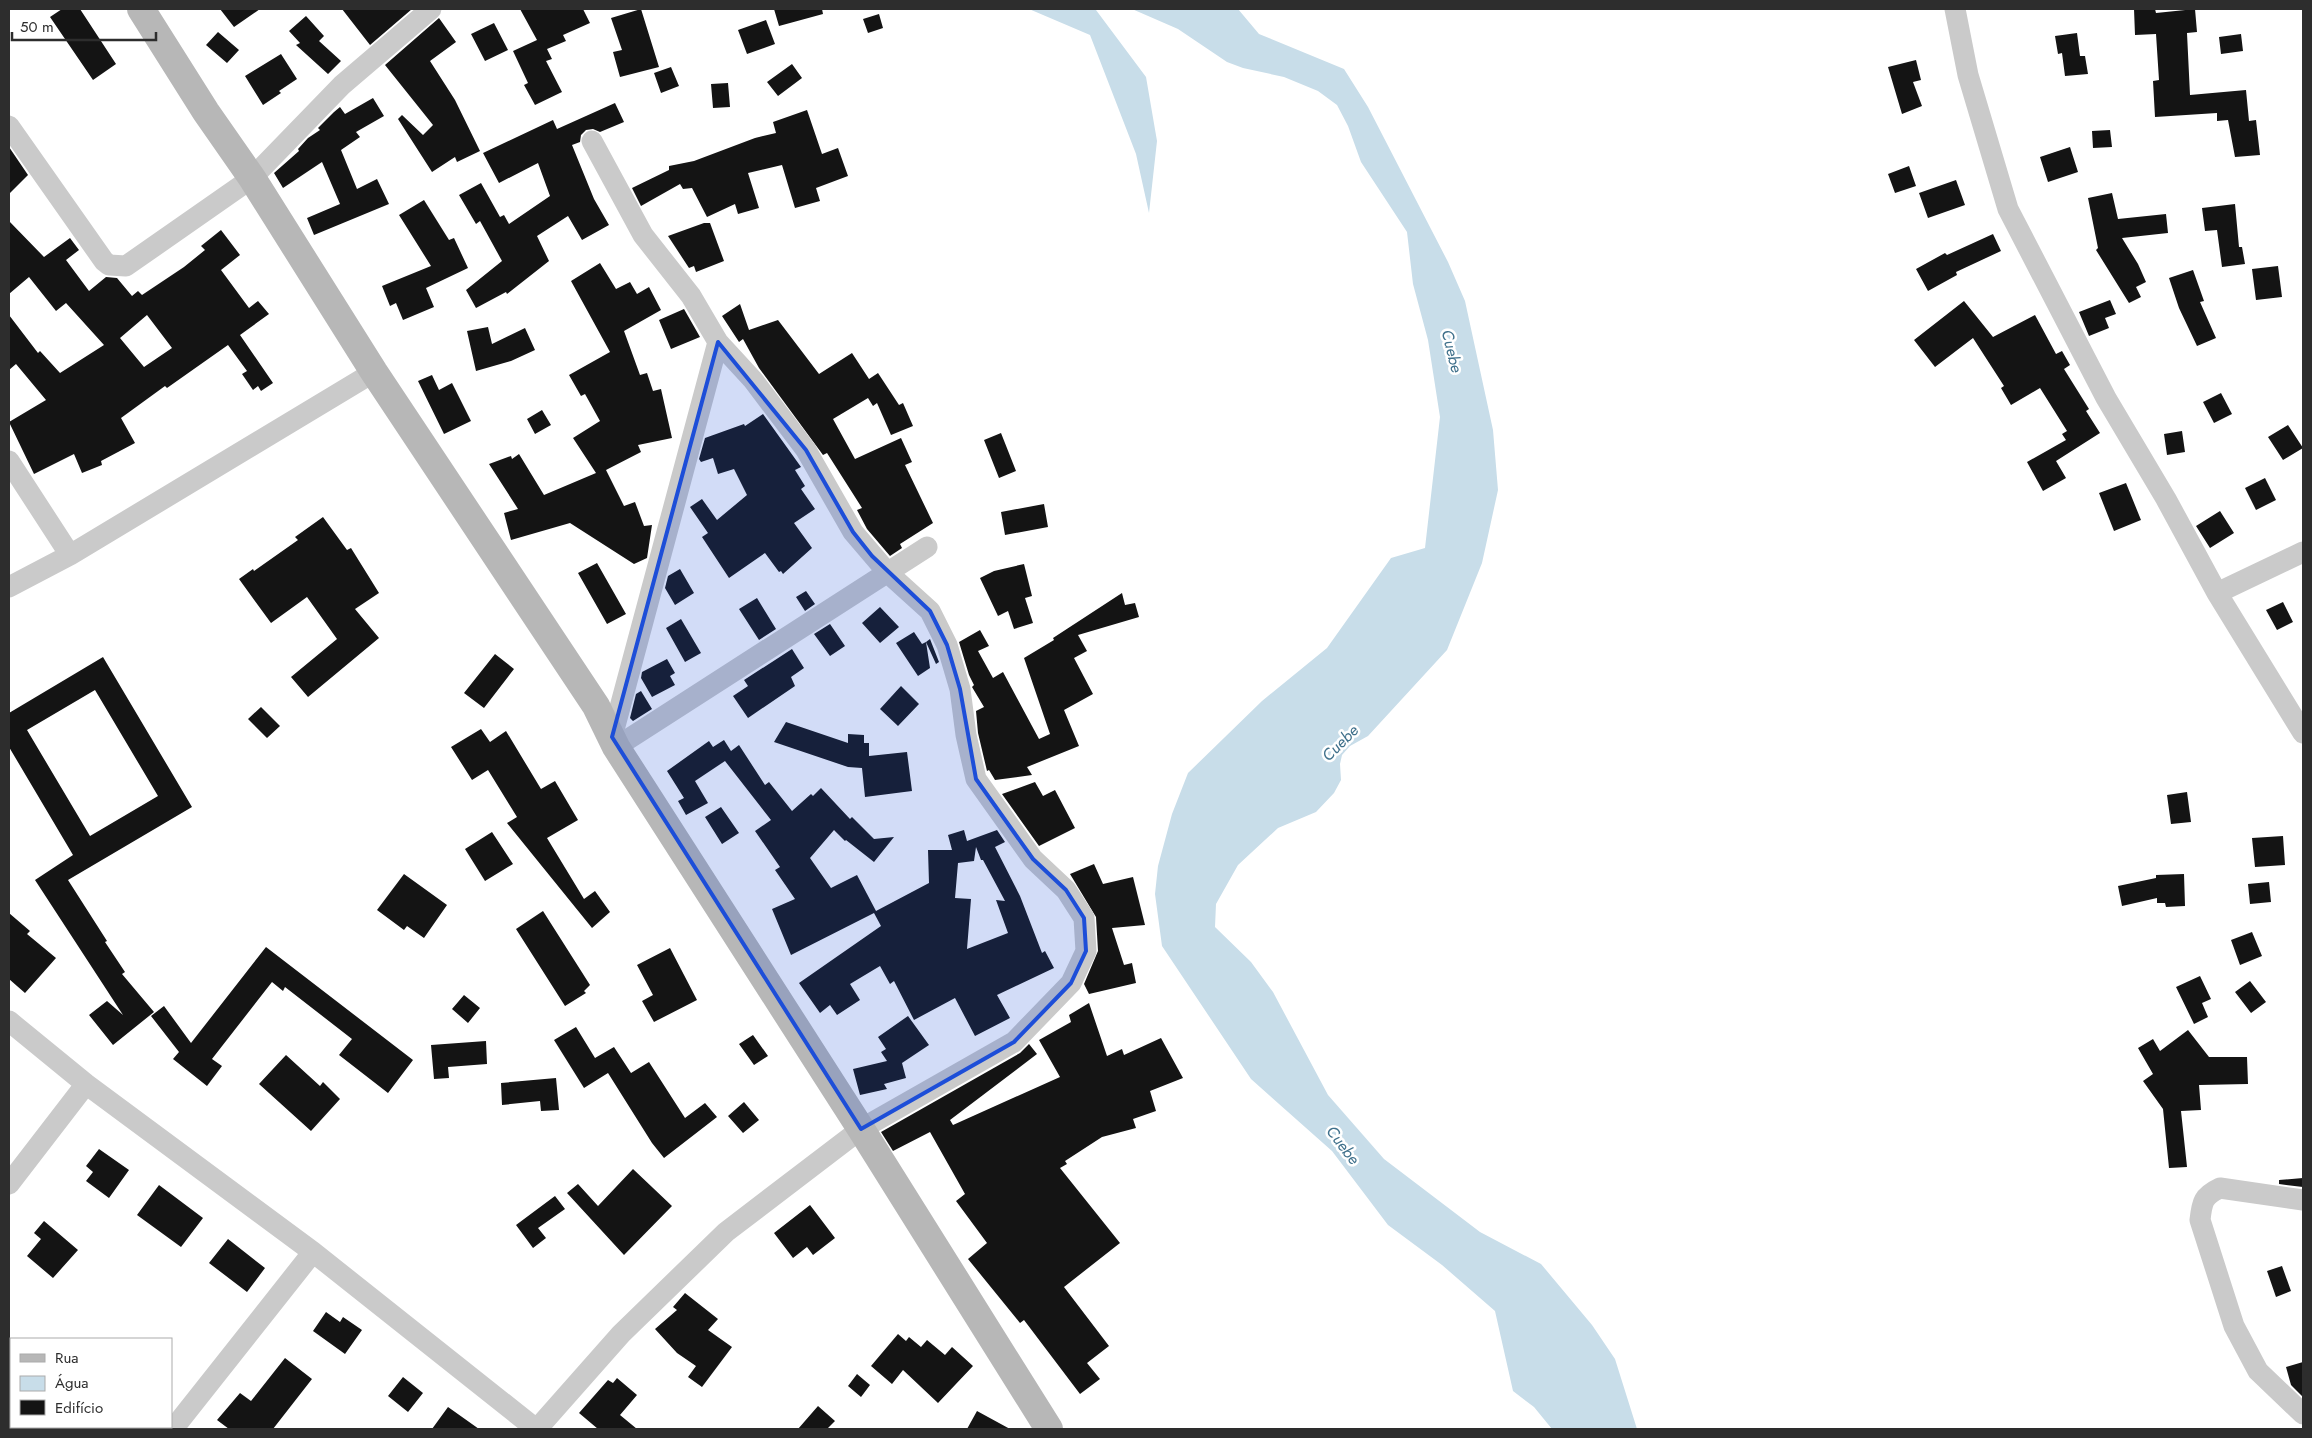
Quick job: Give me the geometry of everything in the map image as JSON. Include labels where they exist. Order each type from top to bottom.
[{"type":"main road","points":[[145,11],[206,112],[252,178],[374,372],[596,706],[614,742],[861,1129],[1049,1429]]},
{"type":"street","points":[[9,126],[66,210],[104,261],[109,265],[126,266],[252,178],[342,85],[431,9]]},
{"type":"street","points":[[1955,9],[1968,75],[2008,209],[2106,398],[2166,499],[2217,593],[2303,733]]},
{"type":"street","points":[[9,1021],[86,1084],[313,1252],[536,1429],[621,1334],[726,1232],[861,1129],[1014,1042],[1071,983],[1086,951],[1084,918],[1066,890],[1033,859],[976,779],[966,735],[960,689],[947,645],[930,611],[888,573],[853,532],[806,450],[753,380],[718,342],[691,296],[643,235],[592,141]]},
{"type":"street","points":[[614,742],[718,342]]},
{"type":"street","points":[[9,587],[70,555],[374,372]]},
{"type":"street","points":[[9,461],[70,555]]},
{"type":"street","points":[[614,742],[927,547]]},
{"type":"street","points":[[2217,593],[2303,552]]},
{"type":"street","points":[[9,1184],[86,1084]]},
{"type":"street","points":[[2303,1200],[2220,1188],[2208,1194],[2201,1206],[2200,1220],[2234,1326],[2258,1371],[2303,1414]]},
{"type":"street","points":[[172,1429],[313,1252]]},
{"type":"highlighted area","points":[[718,342],[806,450],[853,532],[872,556],[930,611],[947,645],[960,689],[976,779],[1033,859],[1066,890],[1084,918],[1086,951],[1071,983],[1014,1042],[861,1129],[612,737]]},
{"type":"water","points":[[1029,9],[1128,9],[1096,10],[1146,77],[1157,141],[1149,213],[1136,154],[1090,35]]},
{"type":"water","name":"Cuebe","points":[[1132,9],[1238,9],[1259,34],[1344,69],[1368,107],[1448,262],[1465,301],[1493,430],[1498,490],[1482,563],[1447,650],[1368,736],[1350,746],[1342,755],[1340,764],[1341,780],[1334,793],[1316,812],[1278,828],[1238,865],[1216,904],[1215,927],[1251,962],[1273,992],[1328,1095],[1384,1159],[1480,1232],[1541,1264],[1592,1325],[1615,1359],[1637,1429],[1552,1429],[1534,1407],[1513,1391],[1495,1311],[1442,1265],[1388,1225],[1332,1151],[1251,1079],[1162,946],[1155,894],[1158,866],[1172,814],[1188,773],[1262,701],[1327,648],[1391,558],[1425,548],[1440,417],[1428,340],[1413,284],[1407,232],[1361,162],[1348,126],[1337,105],[1318,91],[1284,77],[1243,68],[1227,62],[1178,29]]},
{"type":"building","points":[[62,9],[80,9],[116,64],[93,80],[50,17]]},
{"type":"building","points":[[220,9],[260,9],[234,27]]},
{"type":"building","points":[[342,9],[412,9],[370,45]]},
{"type":"building","points":[[520,9],[583,9],[590,23],[563,35],[566,41],[547,49],[552,59],[546,61],[562,92],[535,105],[524,85],[528,83],[513,51],[537,40]]},
{"type":"building","points":[[641,9],[659,67],[620,77],[613,52],[622,50],[611,18]]},
{"type":"building","points":[[774,9],[822,9],[823,14],[779,26]]},
{"type":"building","points":[[2134,9],[2155,9],[2156,13],[2195,9],[2197,32],[2187,33],[2190,95],[2246,90],[2249,121],[2256,120],[2260,155],[2235,157],[2228,120],[2217,121],[2217,113],[2155,117],[2153,81],[2159,80],[2156,34],[2135,35]]},
{"type":"building","points":[[879,14],[883,28],[868,33],[863,19]]},
{"type":"building","points":[[306,16],[324,36],[319,41],[341,61],[328,74],[296,45],[300,43],[289,31]]},
{"type":"building","points":[[439,18],[456,42],[430,61],[455,100],[480,151],[457,162],[455,157],[432,172],[398,119],[402,115],[423,135],[433,125],[385,65]]},
{"type":"building","points":[[766,20],[775,44],[747,54],[738,30]]},
{"type":"building","points":[[494,23],[508,50],[485,61],[471,34]]},
{"type":"building","points":[[218,32],[239,50],[227,63],[206,45]]},
{"type":"building","points":[[2077,33],[2080,56],[2085,56],[2088,74],[2065,76],[2062,53],[2058,54],[2055,36]]},
{"type":"building","points":[[2241,34],[2243,51],[2221,54],[2219,37]]},
{"type":"building","points":[[281,54],[297,79],[263,105],[245,76]]},
{"type":"building","points":[[1916,60],[1921,80],[1913,82],[1922,106],[1902,114],[1888,67]]},
{"type":"building","points":[[792,64],[802,78],[778,96],[767,82]]},
{"type":"building","points":[[671,67],[679,86],[661,93],[654,73]]},
{"type":"building","points":[[728,83],[730,107],[713,108],[711,84]]},
{"type":"building","points":[[373,98],[384,116],[356,132],[360,137],[341,150],[357,189],[377,179],[389,204],[314,235],[307,218],[340,204],[322,162],[283,188],[274,173],[299,151],[298,149],[308,138],[320,130],[318,128],[340,107],[345,114]]},
{"type":"building","points":[[615,103],[624,122],[600,132],[593,129],[586,130],[581,135],[580,142],[572,145],[594,199],[609,225],[582,240],[568,216],[537,236],[549,261],[507,294],[506,292],[476,308],[466,290],[502,261],[480,221],[476,224],[459,195],[481,183],[500,217],[504,215],[509,224],[550,196],[538,163],[499,183],[483,153],[553,120],[557,129]]},
{"type":"building","points":[[807,110],[822,154],[838,148],[848,176],[816,188],[820,201],[795,208],[782,165],[748,173],[759,208],[738,214],[735,204],[707,217],[692,188],[683,189],[680,184],[641,206],[632,188],[669,170],[669,166],[694,161],[755,138],[776,133],[773,122]]},
{"type":"building","points":[[2110,130],[2112,147],[2093,148],[2092,131]]},
{"type":"building","points":[[9,147],[28,175],[9,194]]},
{"type":"building","points":[[2070,147],[2078,172],[2048,182],[2040,157]]},
{"type":"building","points":[[1909,166],[1916,186],[1895,193],[1888,174]]},
{"type":"building","points":[[1956,180],[1965,205],[1928,218],[1919,193]]},
{"type":"building","points":[[2112,193],[2118,219],[2166,214],[2168,233],[2122,238],[2138,264],[2146,282],[2136,287],[2141,297],[2129,303],[2096,250],[2098,248],[2088,198]]},
{"type":"building","points":[[424,200],[449,240],[454,238],[468,268],[426,288],[434,307],[403,320],[396,303],[390,306],[382,286],[431,266],[399,215]]},
{"type":"building","points":[[2235,204],[2239,247],[2242,247],[2245,264],[2222,267],[2217,230],[2205,231],[2202,208]]},
{"type":"building","points":[[9,221],[44,257],[70,238],[79,250],[66,260],[89,291],[106,277],[117,278],[132,296],[138,291],[142,295],[184,267],[205,250],[201,246],[221,230],[240,255],[221,270],[249,308],[258,301],[269,314],[240,335],[273,383],[261,391],[258,386],[253,390],[242,374],[247,371],[228,345],[167,388],[165,386],[121,418],[135,443],[101,461],[102,465],[82,473],[74,454],[34,474],[9,422],[46,400],[16,364],[9,370],[9,315],[38,353],[40,351],[60,373],[104,345],[66,303],[56,311],[29,277],[9,294]],"holes":[[[147,315],[172,348],[144,367],[120,338]]]},
{"type":"building","points":[[704,223],[710,223],[724,261],[696,272],[694,266],[689,268],[668,236]]},
{"type":"building","points":[[1993,234],[2001,251],[1956,272],[1957,275],[1928,291],[1916,269],[1945,253],[1947,255]]},
{"type":"building","points":[[600,263],[616,289],[630,282],[637,294],[649,287],[661,310],[624,331],[640,375],[647,373],[653,391],[661,389],[672,438],[638,445],[641,452],[606,470],[624,506],[635,502],[644,526],[652,525],[647,558],[634,564],[570,523],[511,540],[504,513],[518,509],[489,464],[511,456],[512,459],[519,454],[544,495],[596,473],[573,438],[600,421],[585,394],[581,396],[569,375],[610,352],[571,281]]},
{"type":"building","points":[[2278,266],[2282,297],[2256,300],[2252,269]]},
{"type":"building","points":[[2193,270],[2204,301],[2200,302],[2216,338],[2197,346],[2179,308],[2169,278]]},
{"type":"building","points":[[2110,300],[2116,314],[2105,318],[2109,328],[2089,336],[2079,312]]},
{"type":"building","points":[[1964,301],[1993,337],[2035,315],[2056,354],[2062,351],[2070,365],[2064,369],[2089,409],[2086,411],[2100,433],[2056,461],[2066,478],[2043,491],[2027,462],[2066,440],[2062,434],[2067,431],[2040,388],[2011,405],[2001,388],[2004,386],[1973,338],[1935,367],[1914,340]]},
{"type":"building","points":[[740,304],[749,330],[778,320],[819,374],[852,353],[869,379],[878,373],[899,405],[903,403],[913,426],[891,435],[877,403],[873,406],[868,398],[833,419],[855,459],[901,438],[912,462],[905,465],[933,523],[900,544],[902,548],[890,556],[867,529],[857,510],[862,508],[827,453],[823,455],[759,368],[743,339],[739,342],[722,316]]},
{"type":"building","points":[[684,309],[700,337],[671,349],[659,320]]},
{"type":"building","points":[[488,327],[492,344],[525,328],[535,350],[511,361],[476,371],[467,331]]},
{"type":"building","points":[[432,375],[439,390],[452,383],[471,421],[444,434],[418,381]]},
{"type":"building","points":[[2221,393],[2232,414],[2214,423],[2203,402]]},
{"type":"building","points":[[542,410],[551,425],[535,434],[527,419]]},
{"type":"building","points":[[763,414],[801,467],[795,470],[805,486],[801,489],[815,509],[794,523],[812,548],[783,574],[781,571],[779,572],[765,553],[729,578],[702,537],[708,533],[690,507],[702,499],[717,520],[747,495],[734,469],[718,474],[713,458],[701,462],[699,459],[705,438],[744,424],[745,426]]},
{"type":"building","points":[[2288,425],[2303,448],[2283,460],[2268,437]]},
{"type":"building","points":[[2182,431],[2185,452],[2167,455],[2164,434]]},
{"type":"building","points":[[1001,433],[1016,471],[999,478],[984,440]]},
{"type":"building","points":[[2265,478],[2276,500],[2256,510],[2245,488]]},
{"type":"building","points":[[2126,483],[2141,520],[2114,531],[2099,493]]},
{"type":"building","points":[[1044,504],[1048,527],[1005,535],[1001,512]]},
{"type":"building","points":[[2220,511],[2234,533],[2210,548],[2196,526]]},
{"type":"building","points":[[323,517],[347,550],[351,548],[379,593],[355,609],[379,638],[308,697],[291,677],[337,639],[307,597],[271,623],[239,579],[253,569],[254,571],[298,540],[295,537]]},
{"type":"building","points":[[597,563],[626,614],[607,624],[578,573]]},
{"type":"building","points":[[1024,564],[1032,596],[1025,598],[1033,623],[1014,629],[1008,611],[998,616],[980,578],[994,571]]},
{"type":"building","points":[[680,569],[694,593],[675,605],[665,588],[668,576]]},
{"type":"building","points":[[806,591],[815,604],[805,611],[796,597]]},
{"type":"building","points":[[1122,593],[1125,605],[1135,603],[1139,617],[1078,635],[1087,651],[1074,658],[1093,694],[1064,710],[1079,746],[1027,767],[1032,775],[995,780],[989,770],[987,771],[978,733],[976,711],[984,707],[972,687],[974,685],[959,642],[980,630],[989,646],[978,651],[993,678],[1003,672],[1039,739],[1050,734],[1024,658],[1054,640],[1053,638]]},
{"type":"building","points":[[757,598],[776,629],[759,640],[739,609]]},
{"type":"building","points":[[2283,602],[2293,622],[2277,630],[2266,610]]},
{"type":"building","points":[[880,607],[899,627],[880,643],[862,623]]},
{"type":"building","points":[[681,619],[701,653],[685,662],[666,628]]},
{"type":"building","points":[[830,624],[845,646],[830,656],[814,634]]},
{"type":"building","points":[[914,632],[922,644],[926,642],[930,668],[918,676],[896,643]]},
{"type":"building","points":[[930,639],[939,662],[936,664],[926,642]]},
{"type":"building","points":[[792,649],[804,668],[791,677],[795,686],[748,718],[733,696],[748,686],[744,680]]},
{"type":"building","points":[[495,654],[514,669],[484,708],[464,693]]},
{"type":"building","points":[[103,657],[192,807],[68,880],[125,972],[122,974],[154,1012],[113,1045],[89,1015],[107,1001],[123,1015],[35,880],[73,855],[9,747],[9,713]],"holes":[[[95,690],[158,796],[90,836],[27,730]]]},
{"type":"building","points":[[667,659],[675,673],[670,676],[675,685],[652,697],[641,678],[642,672]]},
{"type":"building","points":[[901,686],[919,704],[898,726],[880,709]]},
{"type":"building","points":[[641,691],[652,709],[633,721],[630,718],[636,694]]},
{"type":"building","points":[[261,707],[280,726],[267,738],[248,719]]},
{"type":"building","points":[[786,722],[848,743],[848,734],[864,735],[864,743],[869,743],[869,756],[907,752],[912,791],[865,797],[862,768],[848,767],[774,742]]},
{"type":"building","points":[[481,729],[490,742],[506,731],[541,789],[555,781],[578,820],[547,838],[584,899],[595,891],[610,912],[592,928],[507,823],[517,817],[488,770],[472,780],[451,747]]},
{"type":"building","points":[[724,740],[731,751],[739,745],[765,785],[769,782],[792,811],[811,794],[813,796],[821,788],[850,819],[852,817],[874,839],[894,837],[874,862],[845,841],[834,830],[810,858],[831,888],[857,875],[876,911],[929,883],[928,850],[952,850],[948,835],[964,830],[967,841],[997,830],[1005,842],[995,847],[1020,896],[1042,953],[1045,951],[1054,968],[997,995],[1010,1018],[975,1036],[955,998],[914,1020],[894,981],[890,984],[880,966],[850,984],[860,1000],[837,1015],[830,1005],[820,1013],[799,983],[881,926],[874,913],[791,955],[772,909],[795,899],[775,870],[780,867],[755,831],[771,820],[725,761],[695,781],[708,803],[686,815],[678,801],[684,798],[667,771],[709,741],[713,747]],"holes":[[[976,847],[981,860],[983,860],[1005,901],[996,900],[1008,933],[967,949],[971,899],[955,898],[958,863],[974,861]]]},
{"type":"building","points":[[1035,782],[1043,796],[1055,790],[1075,828],[1039,846],[1002,794]]},
{"type":"building","points":[[2187,792],[2191,822],[2171,824],[2167,795]]},
{"type":"building","points":[[721,807],[739,833],[722,844],[705,817]]},
{"type":"building","points":[[492,832],[513,864],[485,881],[465,849]]},
{"type":"building","points":[[2283,836],[2285,865],[2255,867],[2252,838]]},
{"type":"building","points":[[1094,864],[1103,884],[1133,877],[1145,925],[1112,928],[1124,965],[1132,963],[1136,983],[1089,994],[1084,984],[1098,951],[1096,917],[1070,874]]},
{"type":"building","points":[[404,874],[447,905],[424,938],[407,926],[404,930],[377,910]]},
{"type":"building","points":[[2184,874],[2185,906],[2166,907],[2165,903],[2157,903],[2157,898],[2122,906],[2118,886],[2156,878],[2156,875]]},
{"type":"building","points":[[2269,882],[2271,902],[2250,904],[2248,884]]},
{"type":"building","points":[[543,911],[590,985],[584,991],[586,993],[565,1006],[516,929]]},
{"type":"building","points":[[9,913],[30,931],[27,934],[56,958],[25,993],[9,979]]},
{"type":"building","points":[[2252,932],[2262,956],[2240,965],[2231,940]]},
{"type":"building","points":[[266,947],[413,1060],[388,1093],[339,1055],[352,1039],[285,987],[283,991],[272,982],[212,1059],[222,1066],[207,1086],[173,1059],[179,1052],[151,1016],[164,1006],[191,1043]]},
{"type":"building","points":[[670,948],[697,1000],[654,1022],[642,1001],[653,995],[637,965]]},
{"type":"building","points":[[2200,976],[2211,999],[2202,1003],[2208,1017],[2194,1024],[2176,987]]},
{"type":"building","points":[[2250,981],[2266,1002],[2251,1013],[2235,992]]},
{"type":"building","points":[[464,995],[480,1008],[468,1023],[452,1009]]},
{"type":"building","points":[[1089,1003],[1107,1056],[1122,1049],[1124,1055],[1161,1038],[1183,1078],[1150,1091],[1156,1111],[1133,1119],[1136,1128],[1102,1137],[1065,1161],[1067,1164],[1060,1168],[1120,1243],[1064,1287],[1109,1346],[1087,1363],[1100,1379],[1080,1394],[1024,1320],[1020,1323],[968,1259],[987,1243],[956,1201],[965,1194],[930,1132],[893,1151],[881,1132],[1020,1053],[1029,1044],[1037,1054],[950,1120],[953,1125],[1060,1077],[1039,1040],[1071,1022],[1069,1015]]},
{"type":"building","points":[[908,1016],[929,1045],[902,1063],[906,1078],[884,1084],[887,1089],[860,1095],[853,1069],[887,1061],[881,1052],[886,1049],[878,1037]]},
{"type":"building","points":[[576,1027],[595,1058],[614,1047],[631,1073],[649,1062],[685,1118],[705,1103],[717,1117],[664,1158],[652,1143],[608,1073],[584,1088],[554,1040]]},
{"type":"building","points":[[2188,1030],[2209,1057],[2247,1057],[2248,1084],[2199,1085],[2201,1110],[2181,1111],[2187,1167],[2169,1168],[2163,1109],[2143,1081],[2153,1074],[2138,1048],[2153,1039],[2160,1051]]},
{"type":"building","points":[[753,1035],[768,1056],[754,1065],[739,1044]]},
{"type":"building","points":[[486,1041],[487,1064],[448,1067],[449,1078],[434,1079],[431,1045]]},
{"type":"building","points":[[286,1055],[320,1086],[323,1082],[340,1099],[311,1131],[259,1084]]},
{"type":"building","points":[[556,1078],[559,1110],[541,1111],[540,1101],[502,1105],[501,1083]]},
{"type":"building","points":[[744,1102],[759,1120],[743,1133],[728,1116]]},
{"type":"building","points":[[99,1149],[129,1170],[109,1198],[86,1181],[93,1172],[86,1166]]},
{"type":"building","points":[[633,1169],[672,1206],[624,1255],[567,1193],[578,1184],[598,1206]]},
{"type":"building","points":[[2303,1178],[2303,1187],[2279,1184],[2279,1180]]},
{"type":"building","points":[[159,1185],[203,1218],[181,1247],[137,1215]]},
{"type":"building","points":[[555,1196],[565,1209],[538,1228],[546,1238],[533,1248],[516,1225]]},
{"type":"building","points":[[810,1205],[835,1238],[813,1255],[807,1247],[793,1258],[774,1233]]},
{"type":"building","points":[[44,1221],[78,1250],[53,1278],[27,1256],[41,1239],[34,1233]]},
{"type":"building","points":[[228,1239],[265,1268],[247,1292],[209,1263]]},
{"type":"building","points":[[2282,1266],[2291,1291],[2276,1297],[2267,1271]]},
{"type":"building","points":[[685,1293],[718,1319],[708,1330],[732,1347],[702,1387],[688,1377],[696,1366],[677,1353],[655,1329],[677,1310],[673,1307]]},
{"type":"building","points":[[326,1312],[340,1322],[343,1317],[362,1330],[345,1354],[313,1331]]},
{"type":"building","points":[[898,1334],[906,1341],[909,1337],[921,1347],[927,1340],[945,1355],[952,1347],[973,1366],[938,1403],[903,1370],[892,1384],[871,1366]]},
{"type":"building","points":[[285,1358],[312,1379],[273,1429],[229,1429],[217,1420],[240,1393],[251,1401]]},
{"type":"building","points":[[2303,1362],[2303,1397],[2291,1385],[2286,1367]]},
{"type":"building","points":[[857,1374],[870,1385],[861,1397],[848,1386]]},
{"type":"building","points":[[403,1377],[423,1393],[408,1412],[388,1396]]},
{"type":"building","points":[[617,1378],[637,1395],[620,1415],[637,1429],[598,1429],[579,1413],[608,1380],[613,1383]]},
{"type":"building","points":[[818,1406],[835,1421],[827,1429],[798,1429]]},
{"type":"building","points":[[448,1407],[479,1429],[432,1429]]},
{"type":"building","points":[[977,1411],[1010,1429],[967,1429]]}]
